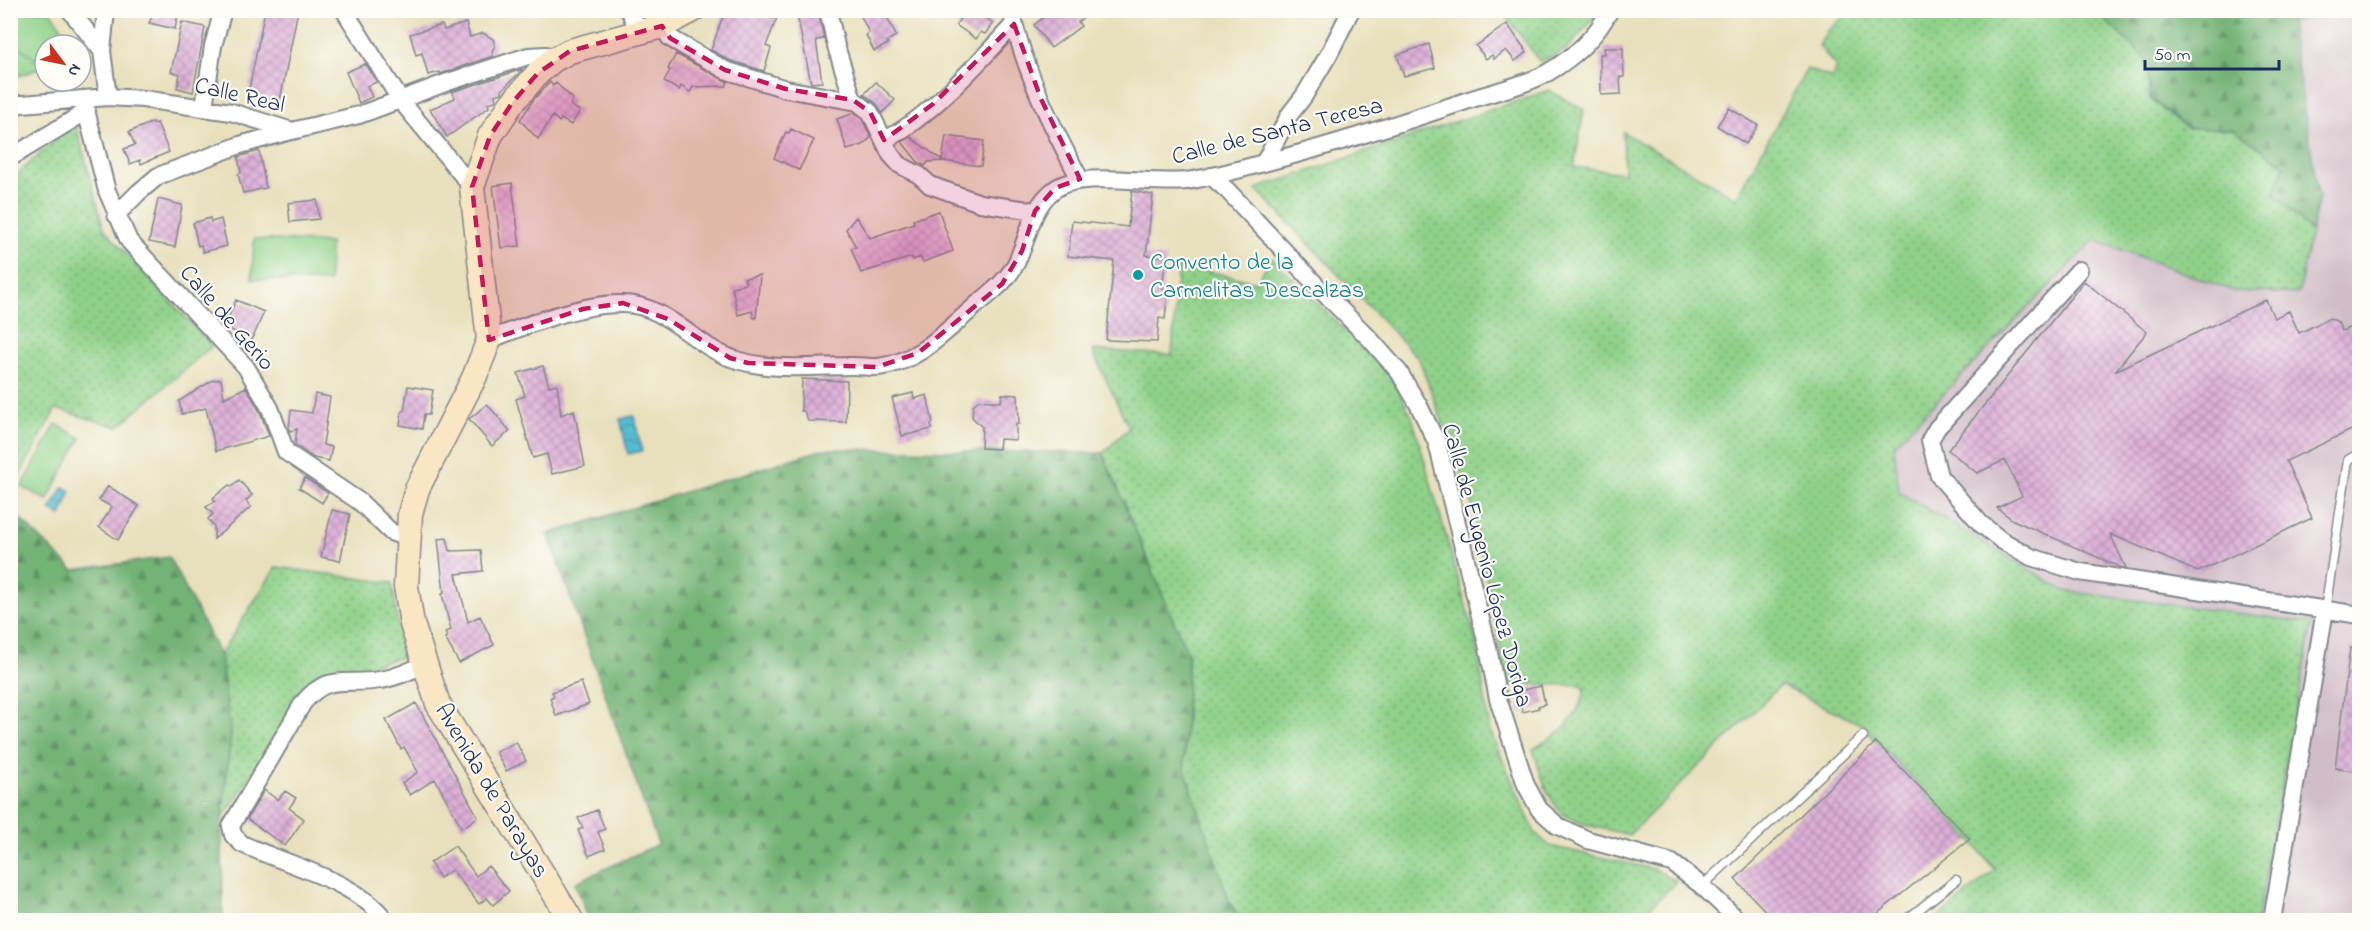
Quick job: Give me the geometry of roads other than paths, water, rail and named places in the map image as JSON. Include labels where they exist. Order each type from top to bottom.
[{"type":"street","points":[[70,10],[102,51]]},
{"type":"street","points":[[106,10],[102,51],[108,97]]},
{"type":"street","points":[[204,107],[213,46],[223,10]]},
{"type":"street","points":[[344,10],[401,101],[472,187]]},
{"type":"street","name":"Avenida de Parayas","points":[[571,921],[438,704],[412,624],[406,586],[410,514],[417,489],[474,378],[489,340],[472,187],[490,136],[512,103],[538,73],[553,60],[643,22],[693,10]]},
{"type":"street","points":[[828,10],[836,46],[853,100]]},
{"type":"street","points":[[1264,163],[1290,114],[1304,96],[1329,54],[1351,10]]},
{"type":"street","name":"Calle de Santa Teresa","points":[[489,340],[584,309],[623,303],[634,305],[668,319],[721,353],[748,363],[816,367],[877,367],[899,363],[936,340],[1002,284],[1022,251],[1035,211],[1055,188],[1080,179],[1163,183],[1211,176],[1391,127],[1546,73],[1574,54],[1596,34],[1610,10]]},
{"type":"street","points":[[884,140],[898,134],[956,84],[1013,17]]},
{"type":"street","points":[[1013,17],[1022,52],[1041,99],[1080,179]]},
{"type":"street","points":[[643,22],[724,70],[817,97],[853,100],[870,112],[891,155],[900,165],[919,175],[930,185],[980,203],[1035,211]]},
{"type":"street","name":"Calle Real","points":[[10,105],[85,105],[108,97],[143,99],[231,112],[292,131],[359,115],[448,82],[528,56],[546,55],[553,60]]},
{"type":"street","points":[[10,158],[85,105]]},
{"type":"street","name":"Calle de Gerio","points":[[85,105],[107,191],[129,241],[246,367],[270,408],[286,452],[360,502],[392,532],[410,539]]},
{"type":"street","points":[[116,215],[158,176],[240,145],[292,131]]},
{"type":"street","name":"Calle de Eugenio López Doriga","points":[[1211,176],[1370,339],[1399,372],[1418,404],[1437,443],[1488,648],[1498,699],[1526,785],[1539,808],[1558,826],[1588,840],[1672,863],[1702,886],[1738,921]]},
{"type":"street","points":[[2079,270],[1936,428],[1930,440],[1939,476],[1981,524],[2001,540],[2038,560],[2080,572],[2360,615]]},
{"type":"street","points":[[2272,921],[2325,610]]},
{"type":"street","points":[[385,921],[362,899],[334,882],[242,844],[233,835],[231,826],[303,703],[313,691],[324,684],[365,683],[394,678],[424,665]]},
{"type":"lane","points":[[2325,610],[2348,460],[2360,453]]},
{"type":"lane","points":[[1702,886],[1863,736]]},
{"type":"lane","points":[[1906,921],[1956,880]]},
{"type":"water","points":[[634,416],[642,451],[628,454],[620,419]]},
{"type":"water","points":[[64,487],[71,491],[61,516],[50,510]]},
{"type":"place","name":"Convento de la Carmelitas Descalzas","points":[[1138,275]]}]
